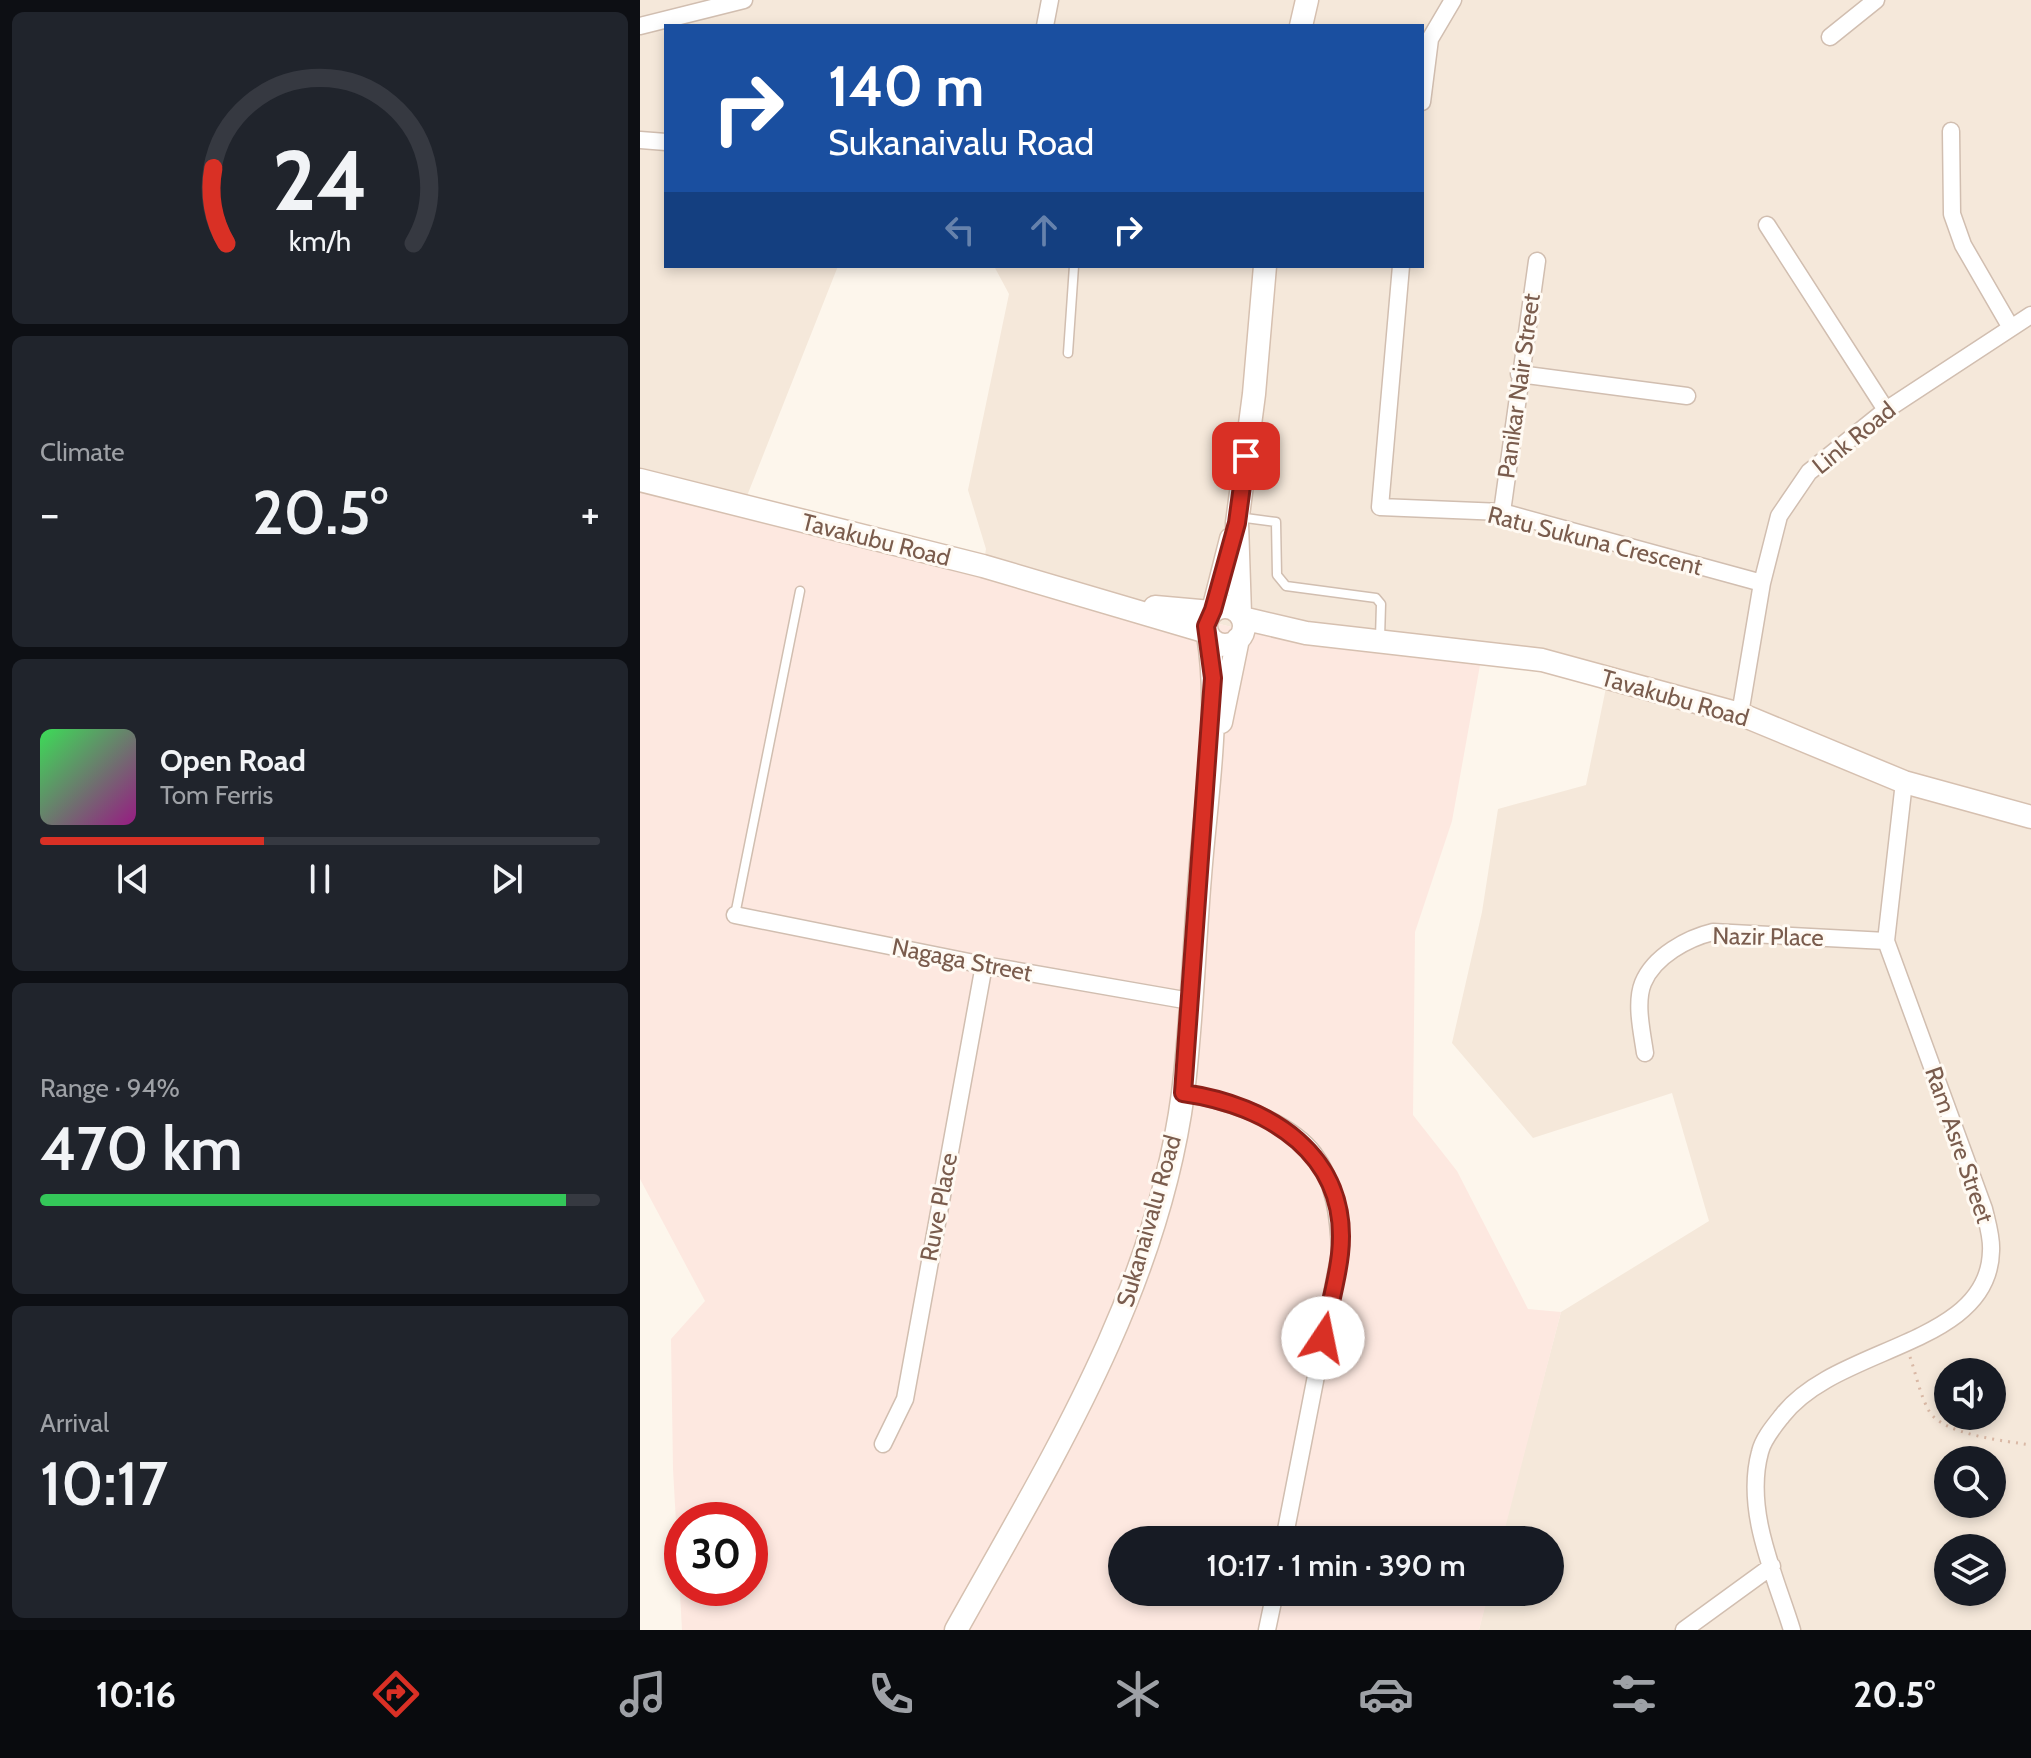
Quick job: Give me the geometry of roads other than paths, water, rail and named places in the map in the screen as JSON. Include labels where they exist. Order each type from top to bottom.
[{"type":"main road","points":[[1301,24],[1307,0]]},
{"type":"main road","name":"Sukanaivalu Road","points":[[956,1630],[1078,1413],[1111,1341],[1148,1240],[1183,1093],[1208,773],[1213,678],[1210,622],[1237,520],[1254,394],[1265,268]]},
{"type":"main road","name":"Tavakubu Road","points":[[640,480],[983,566],[1110,602],[1210,622]]},
{"type":"main road","name":"Sukanaivalu Road","points":[[1208,773],[1240,627],[1237,520]]},
{"type":"main road","points":[[1228,607],[1240,627],[1225,645],[1210,622],[1228,607]]},
{"type":"main road","name":"Tavakubu Road","points":[[1240,627],[1542,660],[1740,714],[1904,782],[2031,817]]},
{"type":"street","points":[[640,26],[744,0]]},
{"type":"street","points":[[1045,24],[1050,0]]},
{"type":"street","points":[[1424,86],[1430,39],[1453,0]]},
{"type":"street","points":[[1830,37],[1876,0]]},
{"type":"street","points":[[1951,131],[1952,214],[1963,245],[2011,328]]},
{"type":"street","points":[[640,140],[664,142]]},
{"type":"street","points":[[1767,225],[1886,410]]},
{"type":"street","name":"Panikar Nair Street","points":[[1502,512],[1537,261]]},
{"type":"street","name":"Ratu Sukuna Crescent","points":[[1401,268],[1380,507],[1502,512],[1762,583]]},
{"type":"street","name":"Link Road","points":[[1740,714],[1762,583],[1779,516],[1809,472],[1886,410],[2031,315]]},
{"type":"street","points":[[1519,374],[1687,396]]},
{"type":"street","name":"Ram Asre Street","points":[[1792,1630],[1759,1526],[1757,1491],[1760,1451],[1789,1405],[1829,1375],[1952,1321],[1976,1299],[1991,1251],[1984,1209],[1886,941],[1904,782]]},
{"type":"street","name":"Nagaga Street","points":[[735,915],[984,965],[1190,1001]]},
{"type":"street","name":"Nazir Place","points":[[1645,1053],[1640,1010],[1643,982],[1670,951],[1695,937],[1713,932],[1886,941]]},
{"type":"street","name":"Ruve Place","points":[[883,1444],[905,1399],[984,965]]},
{"type":"street","points":[[1183,1093],[1216,1098],[1257,1113],[1314,1153],[1329,1184],[1339,1220],[1340,1253],[1287,1526]]},
{"type":"street","points":[[1684,1630],[1772,1566]]},
{"type":"street","points":[[1267,1630],[1272,1606]]},
{"type":"lane","points":[[1068,353],[1074,268]]},
{"type":"lane","points":[[1237,520],[1276,522],[1277,575],[1286,586],[1376,598],[1381,604],[1380,642]]},
{"type":"lane","points":[[735,915],[800,591]]}]
